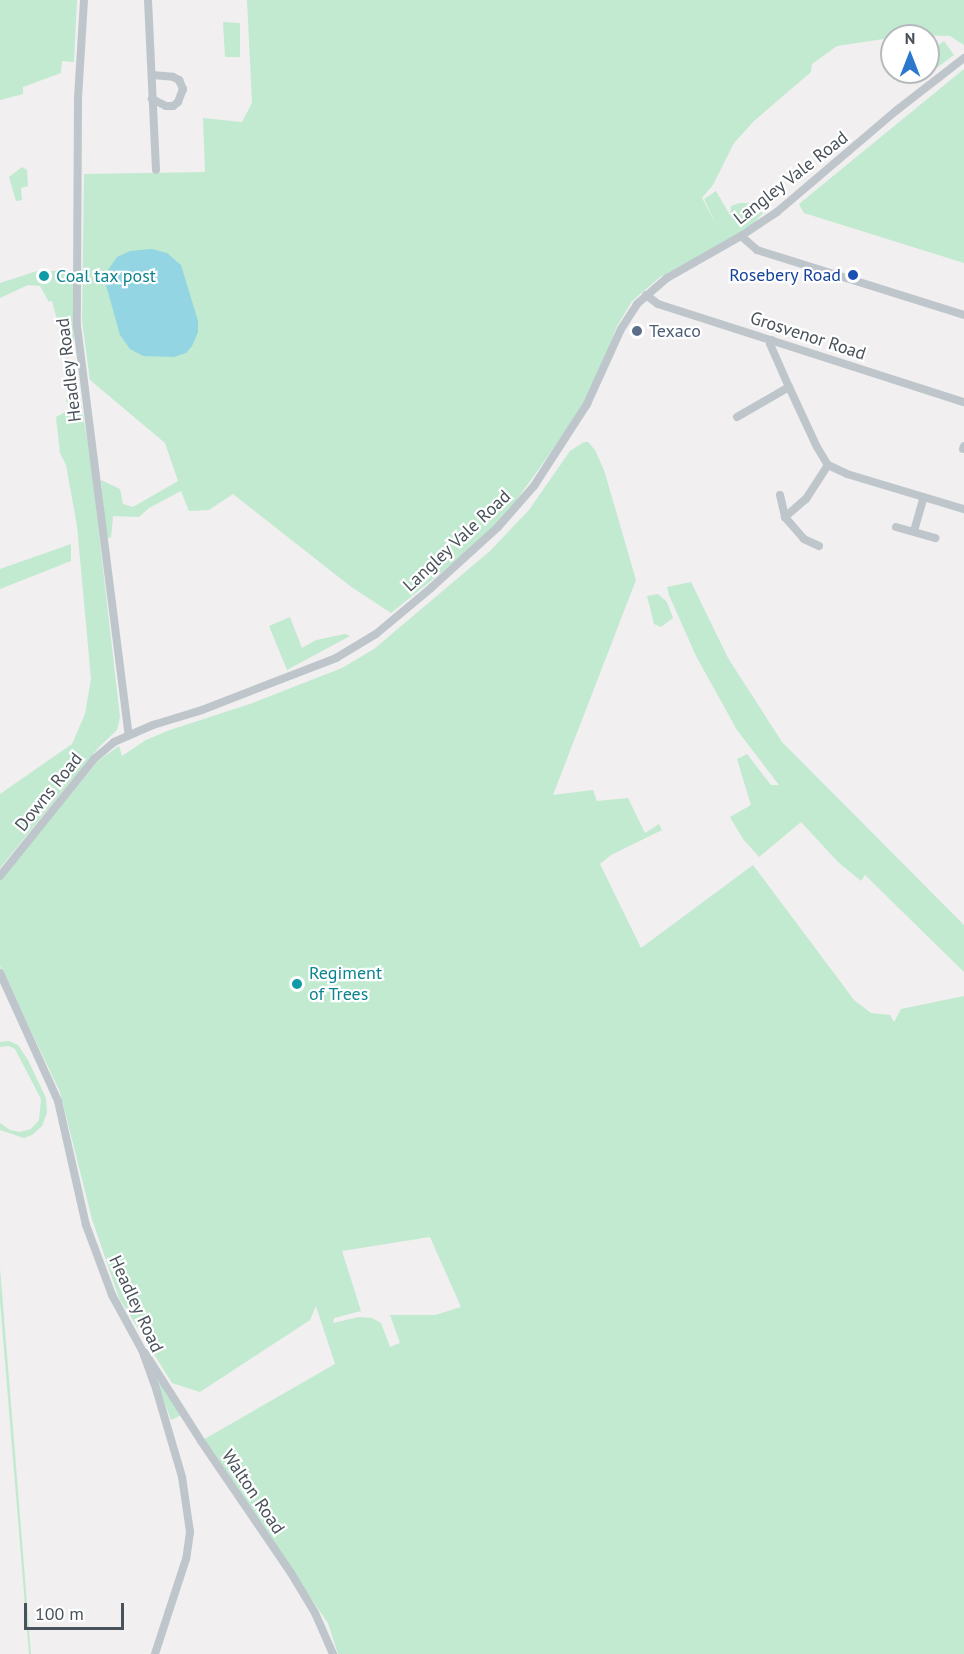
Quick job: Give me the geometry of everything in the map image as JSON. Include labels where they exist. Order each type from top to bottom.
[{"type":"street","name":"Headley Road","points":[[84,0],[78,98],[76,326],[129,735]]},
{"type":"street","points":[[148,0],[156,170]]},
{"type":"street","name":"Langley Vale Road","points":[[129,735],[336,658],[376,634],[498,527],[534,486],[587,404],[631,310],[646,295],[667,278],[741,236],[793,200],[897,110],[964,58]]},
{"type":"street","points":[[152,75],[173,77],[179,80],[183,89],[178,102],[173,106],[166,106],[152,99]]},
{"type":"street","points":[[741,236],[757,250],[964,315]]},
{"type":"street","name":"Grosvenor Road","points":[[646,295],[658,304],[964,402]]},
{"type":"street","points":[[772,340],[770,344],[789,387],[828,465],[847,474],[964,509]]},
{"type":"street","points":[[737,417],[789,387]]},
{"type":"street","points":[[785,517],[806,499],[828,465]]},
{"type":"street","points":[[780,495],[785,517],[804,539],[819,546]]},
{"type":"street","points":[[914,531],[924,497]]},
{"type":"street","points":[[896,527],[935,538]]},
{"type":"street","name":"Downs Road","points":[[0,876],[94,759],[114,742],[129,735]]},
{"type":"street","name":"Headley Road","points":[[0,973],[58,1101],[86,1225],[112,1295],[142,1350],[173,1442],[188,1508],[189,1532],[186,1559],[155,1654]]},
{"type":"street","name":"Walton Road","points":[[142,1350],[149,1356],[201,1442],[291,1573],[315,1613],[333,1654]]},
{"type":"green space","points":[[0,0],[77,0],[74,62],[62,61],[61,73],[23,87],[23,94],[0,100]]},
{"type":"green space","points":[[247,0],[964,0],[964,45],[950,36],[940,36],[940,24],[880,24],[880,40],[837,46],[812,64],[811,72],[754,121],[734,143],[713,185],[702,198],[716,224],[704,199],[716,191],[730,215],[731,206],[739,203],[749,203],[763,213],[753,224],[733,237],[660,277],[632,301],[617,326],[597,378],[571,424],[505,516],[474,546],[391,613],[350,586],[233,494],[209,510],[189,511],[181,491],[149,508],[139,517],[113,516],[111,538],[106,537],[101,480],[120,489],[123,504],[133,507],[178,481],[165,443],[90,380],[82,321],[84,174],[205,172],[203,118],[242,122],[252,103]]},
{"type":"green space","points":[[223,22],[240,23],[240,57],[225,57]]},
{"type":"green space","points":[[944,41],[954,55],[940,65],[940,44]]},
{"type":"green space","points":[[964,69],[964,263],[804,213],[799,204]]},
{"type":"green space","points":[[22,167],[27,170],[28,186],[21,188],[22,200],[16,201],[9,177]]},
{"type":"green space","points":[[37,271],[74,271],[74,347],[71,352],[65,349],[52,301],[49,302],[40,286],[28,285],[0,298],[0,283]]},
{"type":"green space","points":[[79,392],[90,455],[120,717],[117,730],[99,747],[0,868],[0,794],[72,744],[85,714],[91,679],[77,526],[66,465],[60,453],[56,417],[69,410],[66,399],[72,393]]},
{"type":"green space","points":[[584,442],[588,442],[595,450],[604,470],[636,580],[553,795],[593,790],[597,801],[628,798],[645,833],[659,824],[662,830],[611,855],[600,864],[641,948],[753,865],[854,1000],[871,1013],[890,1015],[894,1022],[901,1009],[964,996],[964,1654],[338,1654],[328,1623],[201,1441],[335,1364],[316,1306],[310,1320],[200,1392],[172,1383],[119,1298],[92,1219],[60,1092],[0,966],[0,880],[98,761],[119,746],[122,756],[146,740],[253,703],[342,668],[374,649],[490,551],[529,510],[570,451]],"holes":[[[430,1237],[461,1307],[435,1315],[390,1315],[400,1343],[390,1347],[381,1323],[372,1318],[359,1317],[333,1323],[334,1318],[361,1311],[342,1251]]]},
{"type":"green space","points":[[71,544],[71,561],[0,589],[0,569]]},
{"type":"green space","points":[[691,582],[728,658],[782,742],[964,925],[964,972],[865,875],[861,881],[838,862],[801,822],[759,857],[743,839],[730,817],[751,805],[737,759],[747,754],[771,785],[779,785],[737,730],[696,656],[669,595],[667,587]]},
{"type":"green space","points":[[658,594],[667,602],[673,618],[661,627],[654,624],[647,596]]},
{"type":"green space","points":[[290,617],[302,648],[316,640],[345,634],[350,636],[287,670],[269,626]]},
{"type":"green space","points":[[9,1041],[18,1045],[28,1060],[46,1098],[47,1113],[42,1126],[32,1135],[24,1138],[0,1130],[0,1123],[10,1130],[20,1132],[31,1129],[39,1120],[41,1099],[15,1049],[9,1046],[0,1047],[0,1042]]},
{"type":"green space","points":[[0,1268],[31,1654],[29,1654],[0,1301]]},
{"type":"green space","points":[[152,1368],[181,1415],[171,1420]]},
{"type":"water","points":[[152,249],[167,253],[181,265],[198,321],[198,332],[192,346],[186,353],[174,357],[143,356],[130,349],[120,335],[106,285],[108,270],[117,257],[130,251]]},
{"type":"place","name":"Rosebery Road","points":[[853,275]]},
{"type":"place","name":"Coal tax post","points":[[44,276]]},
{"type":"place","name":"Texaco","points":[[637,331]]},
{"type":"place","name":"Regiment of Trees","points":[[297,984]]}]
